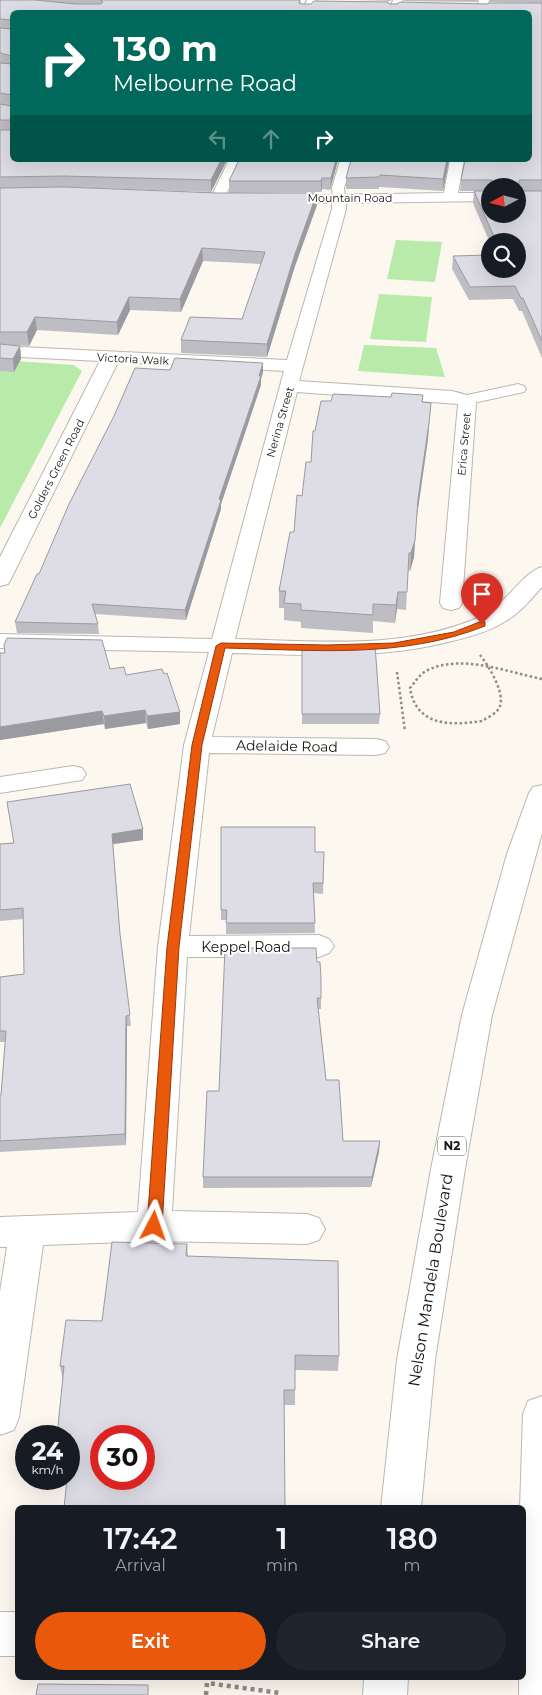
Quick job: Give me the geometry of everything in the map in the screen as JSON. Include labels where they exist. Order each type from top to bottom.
[{"type":"main road","points":[[235,162],[212,199],[236,199]]},
{"type":"main road","points":[[450,198],[457,162]]},
{"type":"main road","name":"Mountain Road","points":[[264,199],[481,197]]},
{"type":"main road","name":"Nerina Street","points":[[154,1226],[173,947],[197,745],[273,442],[339,209],[339,198]]},
{"type":"main road","name":"Victoria Walk","points":[[0,351],[296,366]]},
{"type":"main road","name":"Golders Green Road","points":[[0,579],[111,358]]},
{"type":"main road","name":"Erica Street","points":[[290,386],[452,397],[464,400],[467,403],[451,602]]},
{"type":"main road","points":[[0,642],[327,648],[394,646],[456,634],[494,619],[520,597],[542,574]]},
{"type":"main road","name":"Adelaide Road","points":[[197,745],[376,747]]},
{"type":"main road","points":[[0,785],[73,774]]},
{"type":"main road","name":"Nelson Mandela Boulevard","points":[[401,1505],[416,1360],[448,1169],[478,1015],[520,854],[542,793]]},
{"type":"main road","name":"Keppel Road","points":[[173,947],[319,946]]},
{"type":"main road","points":[[0,1417],[13,1232],[154,1226],[307,1229]]},
{"type":"main road","points":[[541,1695],[539,1608],[542,1414]]},
{"type":"main road","points":[[0,1634],[15,1634]]},
{"type":"main road","points":[[385,1695],[386,1680]]},
{"type":"lane","points":[[339,198],[338,188],[345,162]]},
{"type":"lane","points":[[464,400],[518,388]]},
{"type":"path","points":[[456,634],[469,642],[483,658],[498,690],[500,706],[494,713],[482,721],[456,724],[427,716],[415,709],[410,698],[410,688],[425,671],[438,667],[469,664],[542,679]]},
{"type":"path","points":[[376,747],[407,746],[394,646]]},
{"type":"path","points":[[206,1695],[207,1683],[280,1693],[279,1695]]},
{"type":"green space","points":[[396,240],[442,242],[435,282],[387,279]]},
{"type":"green space","points":[[379,294],[432,297],[426,342],[370,339]]},
{"type":"green space","points":[[364,345],[436,348],[445,377],[358,371]]},
{"type":"green space","points":[[0,360],[74,365],[82,371],[0,528]]},
{"type":"building","points":[[0,0],[35,0],[76,4],[101,4],[103,2],[100,0],[300,0],[299,3],[301,4],[311,4],[314,1],[388,2],[389,4],[400,2],[542,3],[542,180],[481,178],[481,180],[461,180],[465,162],[532,162],[532,10],[10,10],[10,20],[0,19]]},
{"type":"building","points":[[0,28],[10,29],[10,56],[0,53]]},
{"type":"building","points":[[0,63],[10,64],[10,95],[0,93]]},
{"type":"building","points":[[0,104],[10,106],[10,120],[0,120]]},
{"type":"building","points":[[0,130],[10,130],[10,162],[220,162],[211,180],[64,176],[0,177]]},
{"type":"building","points":[[238,162],[335,162],[331,178],[322,178],[321,181],[229,181]]},
{"type":"building","points":[[350,162],[447,162],[443,179],[380,175],[379,177],[346,178]]},
{"type":"building","points":[[64,187],[217,193],[317,193],[295,254],[267,344],[181,340],[190,317],[242,319],[265,252],[202,248],[180,299],[129,297],[117,322],[35,317],[27,332],[0,332],[0,188]]},
{"type":"building","points":[[474,191],[481,191],[481,207]]},
{"type":"building","points":[[526,191],[542,191],[542,341],[523,298],[521,298],[515,286],[470,287],[453,256],[481,255],[481,278],[526,278],[526,233],[492,233],[488,223],[526,223]]},
{"type":"building","points":[[0,344],[20,346],[13,359],[0,358]]},
{"type":"building","points":[[175,358],[263,363],[259,376],[261,376],[219,499],[221,500],[185,610],[92,604],[98,624],[15,622],[37,574],[39,574],[69,504],[114,416],[135,368],[170,370]]},
{"type":"building","points":[[392,393],[423,395],[422,402],[431,403],[418,499],[415,540],[411,553],[409,553],[407,592],[398,592],[396,605],[373,604],[373,615],[301,610],[301,604],[284,603],[286,591],[279,591],[290,532],[294,532],[297,495],[302,496],[306,462],[311,462],[313,431],[315,431],[321,401],[331,401],[333,394],[391,397]]},
{"type":"building","points":[[7,638],[102,640],[110,669],[124,667],[126,675],[162,669],[164,674],[167,673],[180,712],[147,716],[145,710],[104,716],[102,711],[0,727],[0,653],[5,653],[4,645]]},
{"type":"building","points":[[375,645],[380,714],[302,714],[302,650]]},
{"type":"building","points":[[130,784],[143,829],[112,834],[120,934],[130,1015],[126,1016],[125,1134],[0,1141],[0,1095],[6,1031],[0,1031],[0,977],[24,974],[23,908],[0,910],[0,844],[14,843],[7,802]]},
{"type":"building","points":[[221,827],[315,827],[315,852],[324,852],[323,883],[313,883],[315,923],[226,923],[227,910],[221,910]]},
{"type":"building","points":[[225,948],[316,948],[317,962],[320,962],[321,998],[317,998],[326,1080],[339,1080],[343,1141],[380,1141],[372,1177],[203,1177],[207,1091],[219,1091]]},
{"type":"building","points":[[112,1242],[187,1244],[186,1256],[338,1261],[339,1356],[295,1355],[295,1390],[284,1390],[285,1505],[64,1505],[66,1490],[80,1490],[80,1425],[58,1425],[64,1366],[60,1366],[66,1320],[102,1321]]},
{"type":"building","points":[[38,1684],[148,1685],[148,1695],[36,1695]]},
{"type":"route","points":[[154,1226],[173,947],[197,745],[221,646],[327,648],[394,646],[456,634],[482,624]]}]
